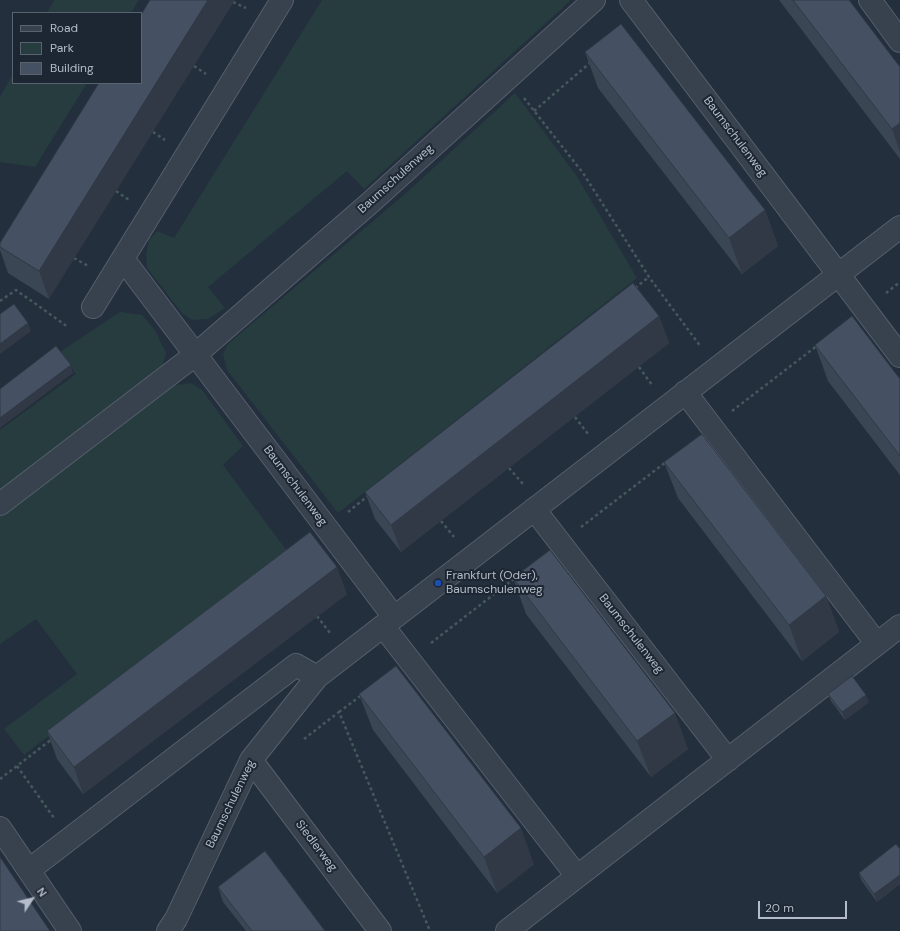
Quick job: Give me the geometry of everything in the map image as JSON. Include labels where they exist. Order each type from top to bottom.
[{"type":"street","points":[[93,307],[282,0]]},
{"type":"street","name":"Baumschulenweg","points":[[0,504],[196,355],[370,202],[594,0]]},
{"type":"street","name":"Baumschulenweg","points":[[631,0],[900,356]]},
{"type":"street","points":[[870,0],[900,41]]},
{"type":"street","name":"Baumschulenweg","points":[[168,931],[176,919],[251,760],[317,677],[900,227]]},
{"type":"street","name":"Baumschulenweg","points":[[123,260],[196,355],[388,622],[409,659],[577,876]]},
{"type":"street","points":[[685,392],[877,644]]},
{"type":"street","name":"Baumschulenweg","points":[[534,509],[728,760]]},
{"type":"street","points":[[507,931],[900,626]]},
{"type":"street","points":[[29,870],[296,665],[317,677]]},
{"type":"street","name":"Siedlerweg","points":[[251,760],[380,931]]},
{"type":"street","points":[[0,828],[70,931]]},
{"type":"path","points":[[534,111],[592,61]]},
{"type":"path","points":[[508,78],[583,173],[649,277],[717,368]]},
{"type":"path","points":[[865,309],[900,282]]},
{"type":"path","points":[[0,301],[16,290],[68,327]]},
{"type":"path","points":[[711,427],[822,342]]},
{"type":"path","points":[[560,543],[667,461]]},
{"type":"path","points":[[409,659],[516,577]]},
{"type":"path","points":[[303,739],[365,693]]},
{"type":"path","points":[[339,712],[430,931]]},
{"type":"path","points":[[17,766],[70,839]]},
{"type":"green space","points":[[54,0],[139,0],[132,12],[48,12]]},
{"type":"green space","points":[[322,0],[571,0],[364,189],[347,171],[208,287],[225,308],[208,319],[192,320],[182,313],[147,268],[146,254],[149,240],[157,231],[174,238]]},
{"type":"green space","points":[[12,76],[12,84],[86,84],[35,167],[0,162],[0,97]]},
{"type":"green space","points":[[515,93],[576,175],[637,278],[338,513],[227,370],[223,354],[228,344],[405,194]]},
{"type":"green space","points":[[120,312],[142,315],[155,330],[166,353],[161,371],[0,495],[0,430],[76,374],[60,352]]},
{"type":"green space","points":[[191,383],[202,390],[243,446],[223,465],[287,551],[24,755],[4,729],[77,674],[36,619],[0,644],[0,514],[170,386]]},
{"type":"building","points":[[150,0],[208,0],[39,271],[0,247],[0,243],[98,84],[142,84],[142,13]]},
{"type":"building","points":[[793,0],[849,0],[900,67],[900,123],[892,129]]},
{"type":"building","points":[[621,24],[765,210],[729,238],[585,52]]},
{"type":"building","points":[[633,283],[659,316],[391,525],[365,492]]},
{"type":"building","points":[[14,304],[28,323],[0,344],[0,314]]},
{"type":"building","points":[[852,316],[900,379],[900,456],[815,345]]},
{"type":"building","points":[[56,346],[71,365],[0,418],[0,389]]},
{"type":"building","points":[[702,434],[826,596],[789,625],[664,462]]},
{"type":"building","points":[[310,532],[337,567],[74,767],[47,731]]},
{"type":"building","points":[[550,550],[675,713],[637,741],[513,578]]},
{"type":"building","points":[[396,666],[521,828],[484,857],[359,694]]},
{"type":"building","points":[[852,676],[866,695],[842,712],[828,694]]},
{"type":"building","points":[[896,844],[900,849],[900,875],[874,894],[859,873]]},
{"type":"building","points":[[265,851],[325,931],[252,931],[218,887]]},
{"type":"building","points":[[0,857],[50,931],[0,931]]},
{"type":"place","name":"Frankfurt (Oder), Baumschulenweg","points":[[438,583]]}]
